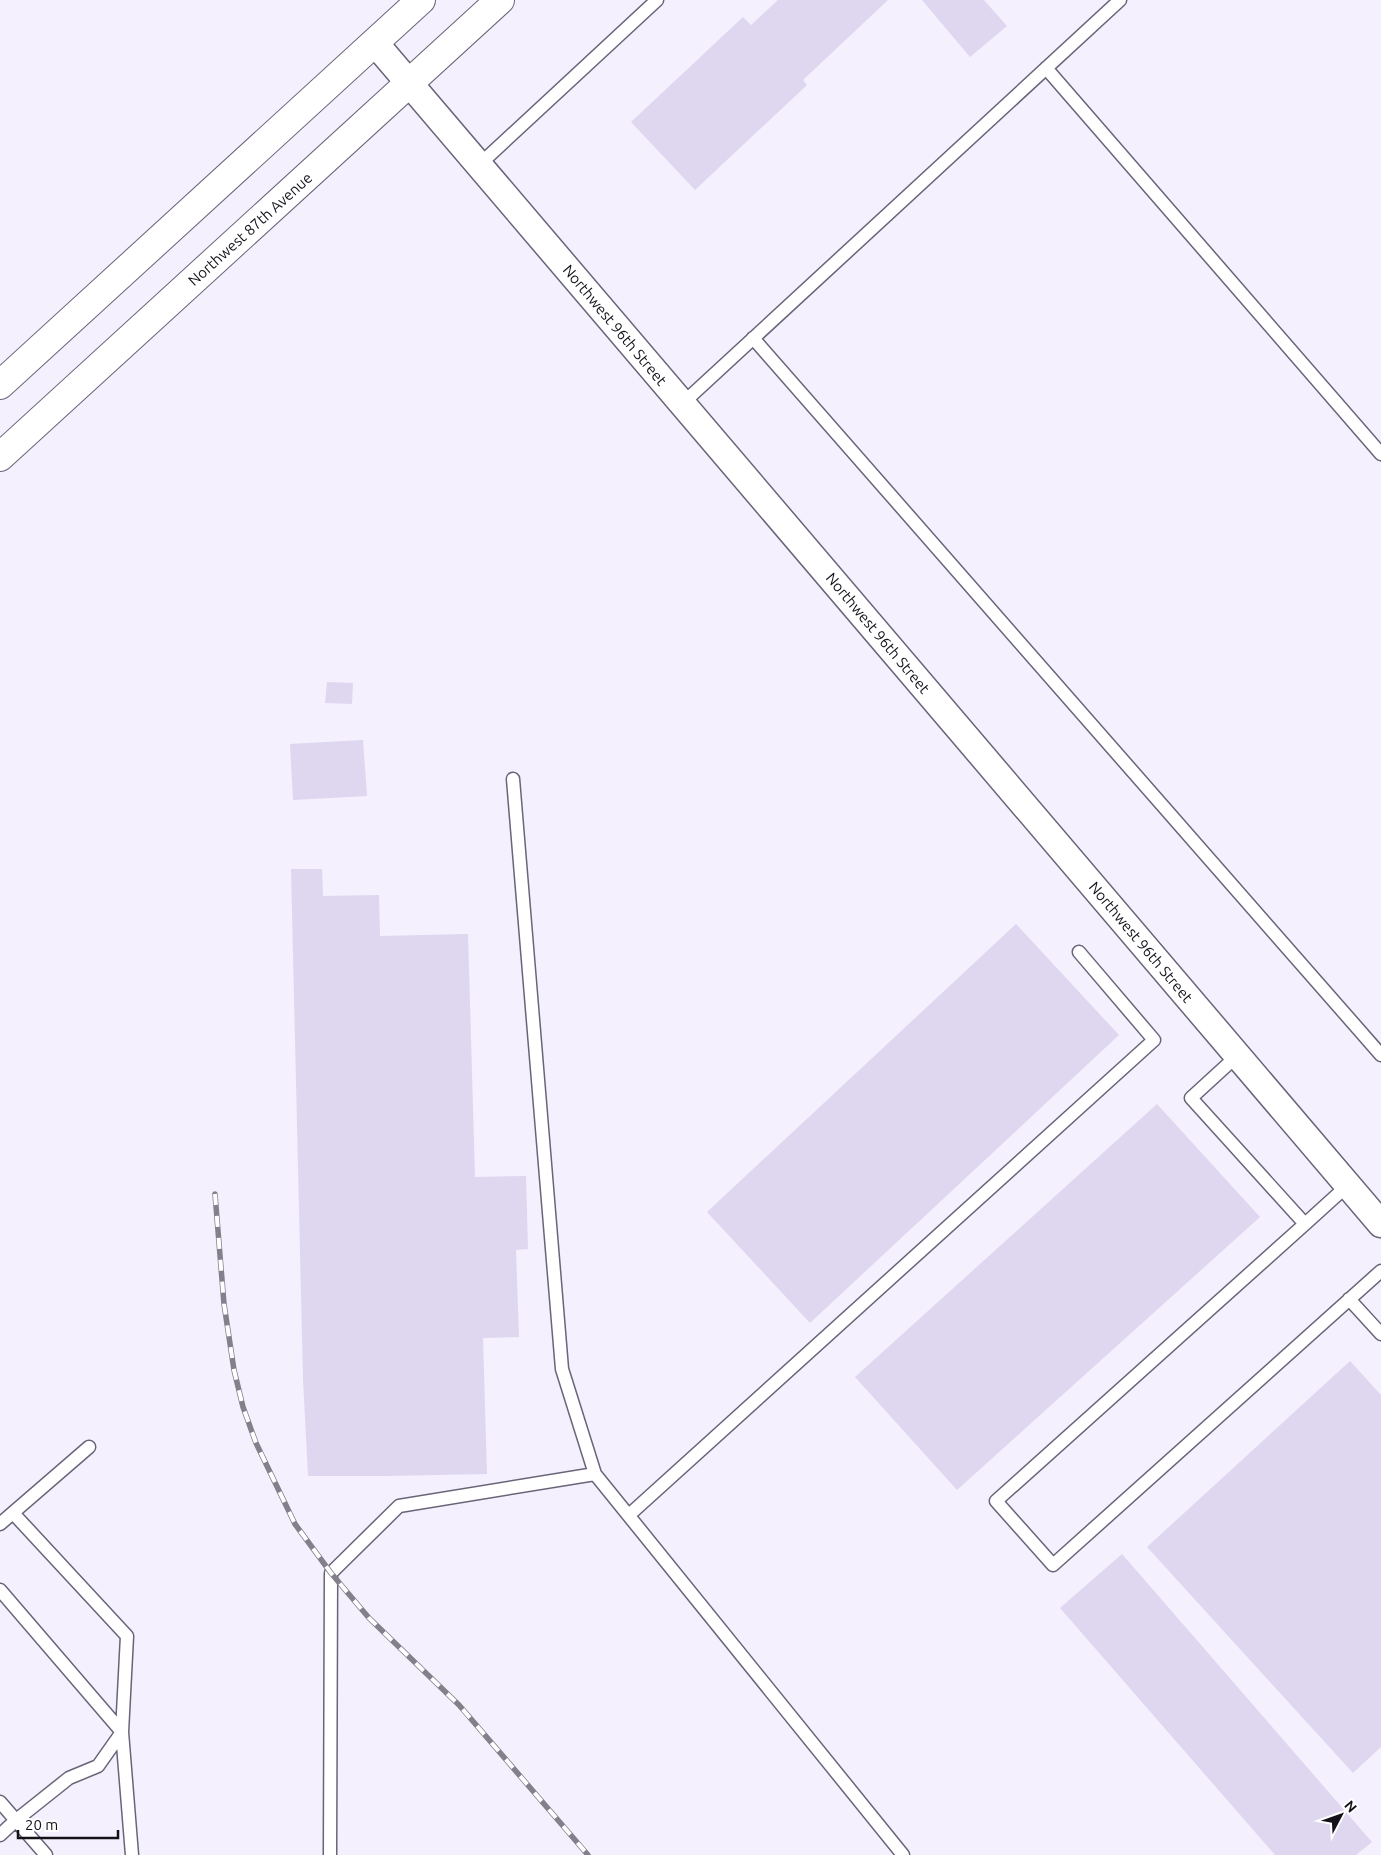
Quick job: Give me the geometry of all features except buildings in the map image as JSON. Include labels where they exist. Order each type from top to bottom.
[{"type":"main road","points":[[0,385],[421,0]]},
{"type":"main road","name":"Northwest 87th Avenue","points":[[0,457],[500,0]]},
{"type":"street","name":"Northwest 96th Street","points":[[375,43],[1381,1224]]},
{"type":"lane","points":[[479,165],[657,0]]},
{"type":"lane","points":[[682,404],[1120,0]]},
{"type":"lane","points":[[1046,68],[1381,454]]},
{"type":"lane","points":[[753,338],[1381,1055]]},
{"type":"lane","points":[[514,779],[562,1369],[596,1474],[903,1855]]},
{"type":"lane","points":[[629,1515],[1154,1040],[1079,952]]},
{"type":"lane","points":[[1238,1055],[1191,1098],[1304,1224]]},
{"type":"lane","points":[[1348,1185],[996,1501],[1053,1565],[1381,1271]]},
{"type":"lane","points":[[1349,1299],[1381,1334]]},
{"type":"lane","points":[[0,1524],[89,1448]]},
{"type":"lane","points":[[330,1855],[331,1573],[399,1506],[596,1474]]},
{"type":"lane","points":[[13,1513],[127,1636],[122,1732],[132,1855]]},
{"type":"lane","points":[[0,1590],[122,1732]]},
{"type":"lane","points":[[0,1835],[69,1778],[98,1766],[122,1732]]},
{"type":"lane","points":[[0,1802],[46,1855]]},
{"type":"railway","points":[[215,1194],[224,1304],[234,1370],[243,1407],[256,1443],[295,1524],[331,1573],[369,1618],[459,1705],[588,1855]]}]
